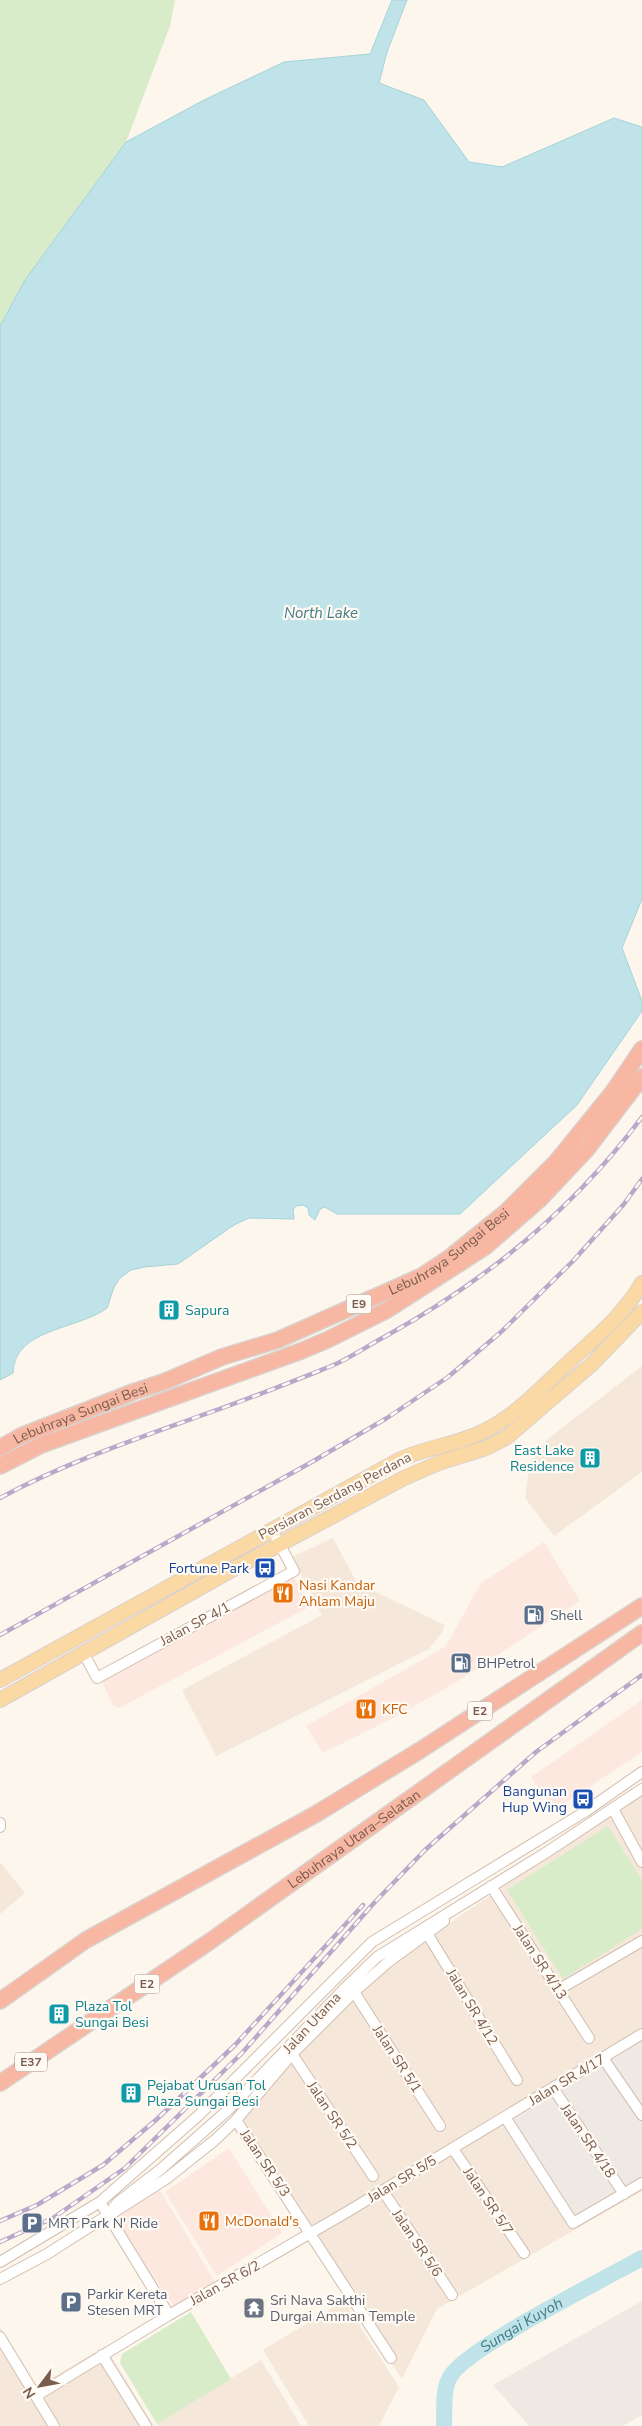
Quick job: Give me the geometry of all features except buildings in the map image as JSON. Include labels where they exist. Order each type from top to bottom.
[{"type":"highway","name":"Lebuhraya Sungai Besi","points":[[0,1448],[21,1436],[166,1381],[222,1357],[278,1340],[422,1276],[449,1258],[506,1212],[558,1161],[613,1092],[642,1049]]},
{"type":"highway","name":"Lebuhraya Sungai Besi","points":[[0,1466],[41,1445],[327,1340],[387,1310],[484,1247],[538,1200],[587,1149],[642,1077]]},
{"type":"highway","name":"E2","points":[[0,2001],[60,1957],[133,1913],[316,1814],[642,1606]]},
{"type":"highway","name":"Lebuhraya Utara–Selatan","points":[[62,2040],[209,1942],[642,1634]]},
{"type":"highway","name":"E37","points":[[0,2083],[62,2040]]},
{"type":"main road","name":"Persiaran Serdang Perdana","points":[[2,1678],[412,1454],[480,1433],[500,1422],[537,1392],[613,1321],[642,1283]]},
{"type":"main road","name":"Persiaran Serdang Perdana","points":[[0,1700],[83,1652],[424,1468],[476,1452],[507,1437],[592,1364],[642,1312]]},
{"type":"main road","points":[[2,1678],[13,1692]]},
{"type":"street","points":[[272,1530],[279,1545]]},
{"type":"street","name":"Jalan SP 4/1","points":[[83,1652],[97,1678],[294,1571],[279,1545]]},
{"type":"street","name":"Jalan Utama","points":[[0,2262],[100,2202],[198,2116],[372,1942],[586,1811],[642,1772]]},
{"type":"street","name":"Jalan Utama","points":[[0,2279],[54,2250],[108,2215],[117,2203],[168,2163],[229,2109],[377,1957],[461,1906],[642,1789]]},
{"type":"street","points":[[613,1809],[642,1862]]},
{"type":"street","points":[[0,1823],[0,1828]]},
{"type":"street","name":"Jalan SR 4/13","points":[[492,1886],[588,2038]]},
{"type":"street","points":[[108,2215],[122,2209],[166,2179],[216,2140],[236,2120],[292,2054],[354,1992],[387,1963],[428,1934],[461,1906]]},
{"type":"street","name":"Jalan SR 4/12","points":[[428,1934],[517,2080]]},
{"type":"street","points":[[558,1990],[642,1941]]},
{"type":"street","name":"Jalan SR 5/1","points":[[354,1992],[440,2126]]},
{"type":"street","name":"Jalan SR 4/17","points":[[492,2125],[642,2034]]},
{"type":"street","name":"Jalan SR 5/2","points":[[292,2054],[373,2176]]},
{"type":"street","points":[[603,2058],[642,2115]]},
{"type":"street","name":"Jalan SR 4/18","points":[[553,2088],[624,2194]]},
{"type":"street","points":[[504,2117],[573,2223],[642,2183]]},
{"type":"street","name":"Jalan SR 5/3","points":[[236,2120],[312,2233],[391,2358]]},
{"type":"street","name":"Jalan SR 5/5","points":[[312,2233],[492,2125]]},
{"type":"street","name":"Jalan SR 5/7","points":[[452,2149],[524,2253]]},
{"type":"street","name":"Jalan SR 5/6","points":[[383,2191],[452,2295]]},
{"type":"street","points":[[100,2202],[169,2315]]},
{"type":"street","name":"Jalan SR 6/2","points":[[36,2396],[169,2315],[312,2233]]},
{"type":"street","points":[[0,2337],[54,2426]]},
{"type":"street","points":[[102,2355],[146,2426]]},
{"type":"shaded area","name":"East Lake Residence","points":[[642,1366],[642,1472],[554,1536],[525,1498],[530,1462],[549,1438]]},
{"type":"shaded area","points":[[333,1538],[357,1583],[445,1625],[441,1634],[429,1649],[216,1756],[182,1690],[322,1615],[292,1557]]},
{"type":"shaded area","points":[[544,1542],[580,1601],[455,1683],[395,1717],[323,1753],[306,1726],[446,1646],[481,1583]]},
{"type":"shaded area","points":[[293,1576],[309,1603],[307,1608],[119,1708],[113,1705],[101,1680]]},
{"type":"shaded area","points":[[642,1700],[642,1752],[554,1810],[531,1777]]},
{"type":"shaded area","points":[[642,1793],[642,2191],[437,2309],[402,2379],[231,2125],[298,2050],[386,1966]]},
{"type":"shaded area","points":[[0,1862],[25,1893],[0,1914]]},
{"type":"shaded area","points":[[642,2038],[642,2189],[569,2229],[500,2125]]},
{"type":"shaded area","points":[[229,2148],[282,2233],[217,2276],[165,2192]]},
{"type":"shaded area","points":[[160,2190],[215,2282],[174,2306],[111,2219]]},
{"type":"shaded area","points":[[344,2301],[399,2387],[379,2426],[309,2426],[263,2350]]},
{"type":"shaded area","points":[[642,2301],[642,2415],[623,2426],[529,2426],[493,2385]]},
{"type":"shaded area","points":[[0,2327],[37,2387],[105,2346],[154,2426],[0,2426]]},
{"type":"shaded area","points":[[261,2360],[301,2426],[158,2426],[157,2424]]},
{"type":"green space","points":[[0,0],[175,0],[170,26],[126,142],[25,280],[0,326]]},
{"type":"green space","points":[[608,1826],[642,1880],[642,1929],[563,1979],[507,1890]]},
{"type":"green space","points":[[191,2312],[231,2379],[157,2424],[120,2363],[122,2354]]},
{"type":"water","name":"North Lake","points":[[392,0],[407,0],[387,52],[379,83],[424,100],[469,162],[502,167],[614,118],[642,127],[642,899],[622,948],[642,1001],[642,1011],[577,1105],[460,1214],[337,1214],[325,1207],[320,1209],[315,1220],[309,1215],[308,1208],[303,1205],[296,1206],[293,1210],[294,1219],[249,1218],[234,1225],[178,1264],[131,1270],[120,1278],[114,1287],[107,1308],[95,1315],[36,1338],[24,1347],[16,1358],[13,1373],[0,1380],[0,326],[25,280],[126,142],[204,100],[284,62],[370,54]]},
{"type":"waterway","name":"Sungai Kuyoh","points":[[444,2426],[444,2401],[447,2382],[461,2365],[507,2332],[642,2258]]},
{"type":"railway","points":[[0,1498],[48,1474],[97,1454],[329,1367],[423,1314],[493,1267],[526,1240],[587,1183],[642,1117]]},
{"type":"railway","points":[[0,1635],[310,1463],[387,1418],[448,1377],[501,1332],[573,1261],[624,1204],[642,1179]]},
{"type":"railway","points":[[0,2242],[53,2218],[125,2168],[242,2053],[374,1903],[425,1850],[536,1752],[642,1675]]},
{"type":"railway","points":[[0,2221],[37,2205],[103,2165],[157,2119],[235,2045],[363,1905]]},
{"type":"place","name":"Sapura","points":[[169,1310]]},
{"type":"place","name":"East Lake Residence","points":[[590,1458]]},
{"type":"place","name":"Fortune Park","points":[[265,1568]]},
{"type":"place","name":"Nasi Kandar Ahlam Maju","points":[[283,1593]]},
{"type":"place","name":"Shell","points":[[534,1615]]},
{"type":"place","name":"BHPetrol","points":[[461,1663]]},
{"type":"place","name":"KFC","points":[[366,1709]]},
{"type":"place","name":"Bangunan Hup Wing","points":[[583,1799]]},
{"type":"place","name":"Plaza Tol Sungai Besi","points":[[59,2014]]},
{"type":"place","name":"Pejabat Urusan Tol Plaza Sungai Besi","points":[[131,2093]]},
{"type":"place","name":"McDonald's","points":[[209,2221]]},
{"type":"place","name":"MRT Park N' Ride","points":[[32,2223]]},
{"type":"place","name":"Parkir Kereta Stesen MRT","points":[[71,2302]]},
{"type":"place","name":"Sri Nava Sakthi Durgai Amman Temple","points":[[254,2308]]}]
